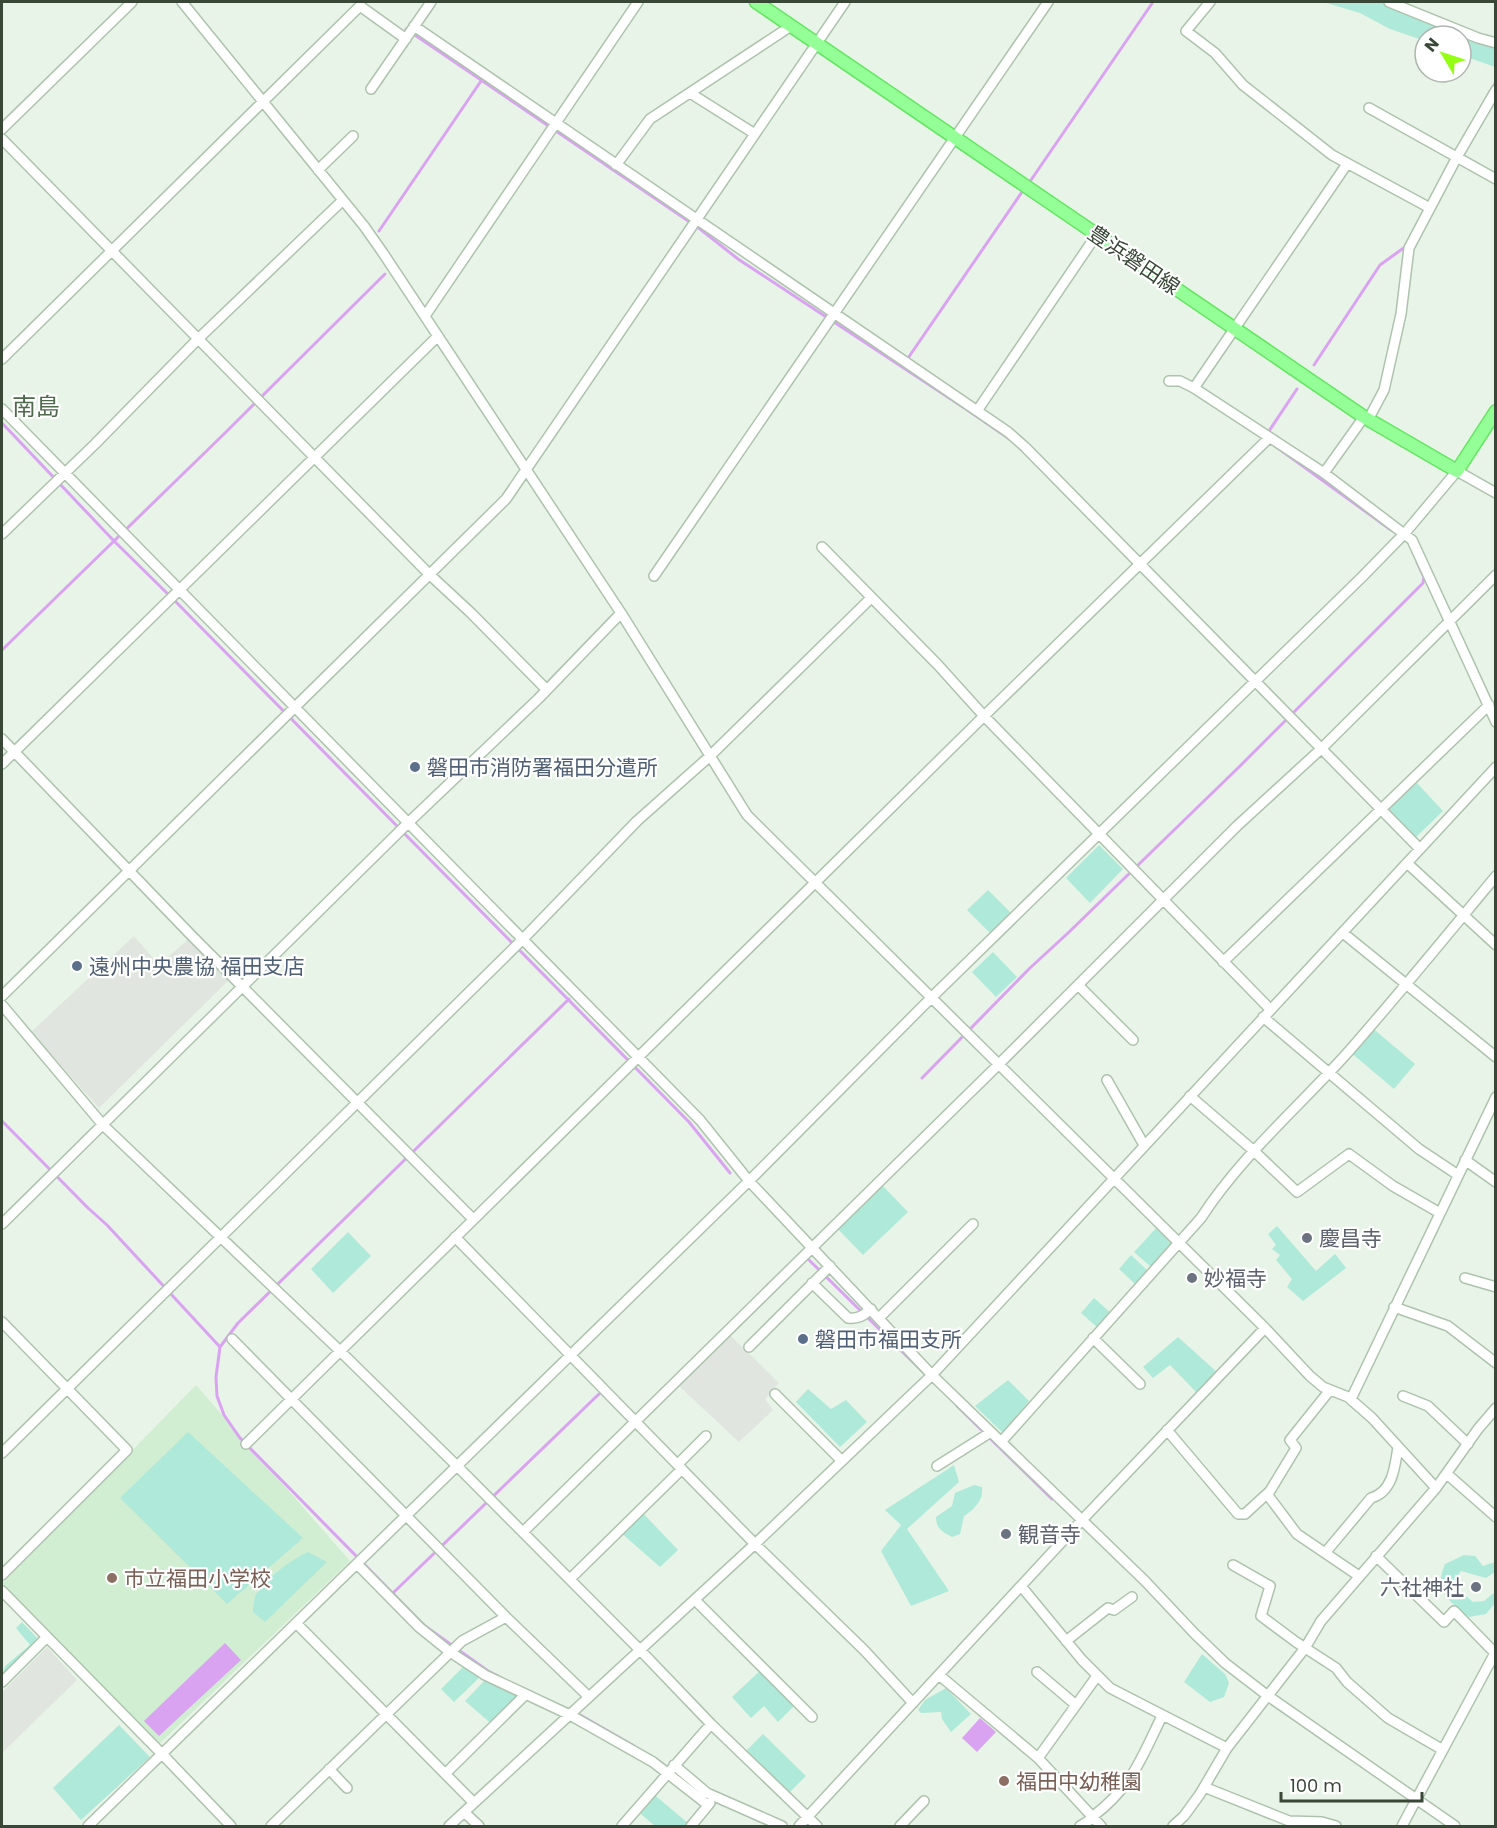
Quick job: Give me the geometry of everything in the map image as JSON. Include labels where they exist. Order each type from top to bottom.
[{"type":"main road","name":"豊浜磐田線","points":[[756,2],[1366,418],[1457,471]]},
{"type":"main road","points":[[1457,471],[1496,411]]},
{"type":"street","points":[[2,129],[132,2]]},
{"type":"street","points":[[182,2],[343,200],[383,253],[621,613],[747,815],[1180,1242],[1310,1376],[1323,1387],[1351,1399],[1436,1488]]},
{"type":"street","points":[[371,89],[431,2]]},
{"type":"street","points":[[424,316],[638,2]]},
{"type":"street","points":[[2,996],[128,869],[506,499],[845,2]]},
{"type":"street","points":[[654,576],[1048,2]]},
{"type":"street","points":[[1210,2],[1186,31],[1215,53],[1244,85],[1332,155],[1430,208]]},
{"type":"street","points":[[1389,2],[1496,43]]},
{"type":"street","points":[[2,359],[360,6],[410,33],[555,123],[1008,432],[1420,849]]},
{"type":"street","points":[[616,165],[650,119],[791,26]]},
{"type":"street","points":[[1324,472],[1366,418],[1384,390],[1401,314],[1409,248],[1457,157],[1496,90]]},
{"type":"street","points":[[690,93],[755,134]]},
{"type":"street","points":[[1370,108],[1496,178]]},
{"type":"street","points":[[318,170],[353,136]]},
{"type":"street","points":[[2,139],[429,574],[546,689]]},
{"type":"street","points":[[1194,388],[1347,164]]},
{"type":"street","points":[[2,534],[198,339],[343,200]]},
{"type":"street","points":[[977,411],[1096,234]]},
{"type":"street","points":[[2,764],[438,336]]},
{"type":"street","points":[[1169,381],[1180,381],[1194,388],[1324,472],[1412,540],[1496,722]]},
{"type":"street","points":[[2,409],[700,1120],[749,1181],[932,1375],[1146,1581],[1194,1633],[1225,1663],[1268,1696],[1455,1827]]},
{"type":"street","points":[[246,1444],[339,1350],[1269,438]]},
{"type":"street","points":[[88,1827],[569,1354],[749,1181],[931,998],[1405,533],[1457,471],[1496,493]]},
{"type":"street","points":[[822,547],[1223,962],[1266,1013],[1328,1074],[1419,1149],[1458,1175]]},
{"type":"street","points":[[523,1532],[998,1065],[1236,826],[1321,749],[1496,575]]},
{"type":"street","points":[[2,1453],[523,939],[637,821],[710,756],[871,598]]},
{"type":"street","points":[[2,1224],[621,613]]},
{"type":"street","points":[[1223,962],[1489,705]]},
{"type":"street","points":[[2,739],[192,936],[473,1219]]},
{"type":"street","points":[[448,1827],[755,1544],[932,1375],[1496,767]]},
{"type":"street","points":[[1407,862],[1496,945]]},
{"type":"street","points":[[1001,1442],[1201,1218],[1216,1195],[1254,1151],[1328,1074],[1407,984],[1496,876]]},
{"type":"street","points":[[1343,933],[1496,1057]]},
{"type":"street","points":[[1078,985],[1133,1040]]},
{"type":"street","points":[[2,1005],[103,1125],[457,1466],[641,1650],[711,1724],[817,1827]]},
{"type":"street","points":[[1107,1080],[1144,1145]]},
{"type":"street","points":[[1190,1096],[1254,1151],[1297,1192],[1348,1154],[1394,1186],[1440,1213]]},
{"type":"street","points":[[1351,1399],[1496,1097]]},
{"type":"street","points":[[1465,1161],[1496,1182]]},
{"type":"street","points":[[879,1318],[973,1224]]},
{"type":"street","points":[[455,1237],[913,1702]]},
{"type":"street","points":[[749,1347],[830,1266]]},
{"type":"street","points":[[1465,1278],[1496,1287]]},
{"type":"street","points":[[812,1283],[848,1318],[863,1316],[871,1309]]},
{"type":"street","points":[[1394,1307],[1448,1326],[1496,1363]]},
{"type":"street","points":[[2,1322],[127,1450],[2,1575]]},
{"type":"street","points":[[799,1827],[1082,1520],[1265,1328]]},
{"type":"street","points":[[1093,1338],[1140,1384]]},
{"type":"street","points":[[232,1339],[506,1617],[589,1697]]},
{"type":"street","points":[[1167,1430],[1238,1514],[1245,1514],[1267,1494],[1296,1448],[1290,1440],[1330,1390]]},
{"type":"street","points":[[775,1394],[842,1461]]},
{"type":"street","points":[[1403,1396],[1428,1406],[1468,1444]]},
{"type":"street","points":[[1173,1827],[1184,1816],[1204,1787],[1227,1748],[1305,1648],[1321,1621],[1436,1488],[1496,1408]]},
{"type":"street","points":[[937,1466],[991,1432]]},
{"type":"street","points":[[570,1579],[680,1467],[706,1436]]},
{"type":"street","points":[[1325,1553],[1371,1498],[1380,1496],[1391,1481],[1398,1447]]},
{"type":"street","points":[[1447,1474],[1496,1517]]},
{"type":"street","points":[[1267,1494],[1297,1534],[1359,1576]]},
{"type":"street","points":[[1376,1556],[1444,1622],[1454,1611],[1495,1653],[1402,1827]]},
{"type":"street","points":[[357,1564],[419,1627],[450,1652],[485,1675],[570,1715],[653,1762],[671,1769],[707,1793],[782,1827]]},
{"type":"street","points":[[1233,1564],[1269,1586],[1261,1616],[1336,1668],[1347,1682],[1388,1718],[1443,1750]]},
{"type":"street","points":[[1021,1586],[1066,1641],[1110,1688],[1227,1748]]},
{"type":"street","points":[[2,1591],[231,1827]]},
{"type":"street","points":[[1066,1641],[1108,1608],[1114,1610],[1132,1597]]},
{"type":"street","points":[[695,1600],[812,1717]]},
{"type":"street","points":[[271,1827],[462,1641],[506,1617]]},
{"type":"street","points":[[297,1624],[474,1803]]},
{"type":"street","points":[[2,1682],[47,1637]]},
{"type":"street","points":[[1037,1672],[1076,1705]]},
{"type":"street","points":[[939,1675],[1038,1758],[1101,1827]]},
{"type":"street","points":[[1038,1758],[1097,1676]]},
{"type":"street","points":[[445,1774],[525,1695]]},
{"type":"street","points":[[1080,1827],[1128,1782],[1162,1716]]},
{"type":"street","points":[[622,1827],[711,1724]]},
{"type":"street","points":[[329,1769],[347,1788]]},
{"type":"street","points":[[671,1769],[708,1805]]},
{"type":"street","points":[[1204,1787],[1289,1821],[1322,1822],[1336,1827]]},
{"type":"street","points":[[691,1827],[715,1797]]},
{"type":"street","points":[[900,1827],[924,1801]]},
{"type":"street","points":[[464,1812],[478,1827]]},
{"type":"shaded area","points":[[1323,2],[1388,2],[1440,24],[1413,24],[1413,37],[1390,29],[1360,13]]},
{"type":"shaded area","points":[[1473,38],[1495,47],[1495,67],[1473,59]]},
{"type":"shaded area","points":[[1417,783],[1443,811],[1412,841],[1384,813]]},
{"type":"shaded area","points":[[1099,845],[1123,869],[1090,903],[1066,878]]},
{"type":"shaded area","points":[[988,890],[1012,914],[991,934],[967,910]]},
{"type":"shaded area","points":[[134,936],[159,965],[192,936],[230,979],[99,1108],[31,1032]]},
{"type":"shaded area","points":[[993,952],[1017,977],[996,997],[972,972]]},
{"type":"shaded area","points":[[1370,1026],[1415,1064],[1394,1089],[1349,1051]]},
{"type":"shaded area","points":[[878,1181],[908,1212],[863,1255],[834,1225]]},
{"type":"shaded area","points":[[1158,1226],[1175,1242],[1151,1267],[1134,1252]]},
{"type":"shaded area","points":[[1277,1226],[1316,1271],[1335,1254],[1346,1268],[1303,1301],[1287,1287],[1292,1279],[1276,1260],[1280,1255],[1272,1249],[1276,1245],[1268,1234]]},
{"type":"shaded area","points":[[348,1232],[371,1256],[333,1293],[311,1269]]},
{"type":"shaded area","points":[[1131,1255],[1147,1270],[1135,1284],[1119,1269]]},
{"type":"shaded area","points":[[1094,1298],[1111,1313],[1098,1328],[1081,1313]]},
{"type":"shaded area","points":[[730,1335],[779,1383],[765,1399],[773,1410],[739,1442],[679,1386]]},
{"type":"shaded area","points":[[1178,1337],[1218,1373],[1198,1394],[1170,1365],[1153,1378],[1143,1367]]},
{"type":"shaded area","points":[[1008,1380],[1029,1401],[1003,1433],[975,1406]]},
{"type":"shaded area","points":[[196,1385],[350,1561],[156,1747],[2,1584]]},
{"type":"shaded area","points":[[808,1389],[831,1409],[846,1400],[867,1422],[840,1447],[796,1402]]},
{"type":"shaded area","points":[[188,1432],[303,1538],[227,1604],[120,1498]]},
{"type":"shaded area","points":[[954,1465],[959,1482],[907,1529],[949,1591],[911,1606],[881,1551],[901,1525],[885,1510]]},
{"type":"shaded area","points":[[974,1485],[982,1487],[980,1500],[975,1508],[964,1516],[960,1534],[952,1537],[939,1527],[936,1517],[952,1506],[955,1493]]},
{"type":"shaded area","points":[[640,1510],[678,1550],[660,1567],[619,1531]]},
{"type":"shaded area","points":[[308,1552],[327,1562],[265,1622],[253,1612],[255,1597],[264,1584],[278,1571]]},
{"type":"shaded area","points":[[1464,1555],[1475,1556],[1483,1566],[1495,1562],[1495,1572],[1486,1578],[1461,1571],[1452,1584],[1473,1602],[1484,1601],[1495,1592],[1495,1603],[1486,1614],[1469,1617],[1449,1600],[1442,1588],[1442,1573],[1445,1564]]},
{"type":"shaded area","points":[[22,1622],[40,1641],[9,1672],[3,1673],[5,1666],[30,1645],[16,1628]]},
{"type":"shaded area","points":[[225,1643],[241,1660],[159,1736],[144,1721]]},
{"type":"shaded area","points":[[47,1647],[77,1680],[2,1753],[2,1692]]},
{"type":"shaded area","points":[[1202,1654],[1225,1674],[1229,1683],[1224,1697],[1210,1702],[1184,1682]]},
{"type":"shaded area","points":[[463,1667],[480,1677],[454,1702],[441,1689]]},
{"type":"shaded area","points":[[763,1668],[797,1703],[778,1722],[764,1706],[751,1718],[732,1697]]},
{"type":"shaded area","points":[[486,1679],[525,1695],[494,1726],[465,1701]]},
{"type":"shaded area","points":[[946,1688],[971,1714],[951,1732],[942,1719],[941,1712],[921,1713],[918,1710],[925,1700]]},
{"type":"shaded area","points":[[980,1718],[996,1732],[977,1752],[962,1738]]},
{"type":"shaded area","points":[[119,1725],[150,1757],[81,1820],[53,1788]]},
{"type":"shaded area","points":[[763,1734],[806,1776],[785,1797],[742,1755]]},
{"type":"shaded area","points":[[651,1792],[689,1824],[687,1826],[655,1826],[636,1810]]},
{"type":"waterway","points":[[1031,180],[1153,2]]},
{"type":"waterway","points":[[406,29],[700,229],[738,259],[1011,440]]},
{"type":"waterway","points":[[379,231],[481,81]]},
{"type":"waterway","points":[[1488,95],[1496,82]]},
{"type":"waterway","points":[[906,361],[1022,192]]},
{"type":"waterway","points":[[1314,365],[1380,265],[1405,247],[1407,243]]},
{"type":"waterway","points":[[2,650],[385,274]]},
{"type":"waterway","points":[[1267,434],[1297,389]]},
{"type":"waterway","points":[[2,423],[114,541],[689,1122],[730,1173]]},
{"type":"waterway","points":[[1275,446],[1391,530]]},
{"type":"waterway","points":[[922,1078],[1030,968],[1239,767],[1423,583],[1424,577],[1417,562]]},
{"type":"waterway","points":[[498,1676],[425,1626],[240,1438],[224,1415],[217,1396],[216,1377],[220,1347],[238,1323],[569,999]]},
{"type":"waterway","points":[[2,1121],[107,1225],[220,1347]]},
{"type":"waterway","points":[[809,1260],[925,1374]]},
{"type":"waterway","points":[[393,1593],[599,1394]]},
{"type":"waterway","points":[[957,1406],[1052,1499]]},
{"type":"waterway","points":[[575,1712],[634,1746]]},
{"type":"waterway","points":[[660,1762],[693,1787]]},
{"type":"waterway","points":[[711,1799],[765,1823]]},
{"type":"place","name":"磐田市消防署福田分遣所","points":[[415,767]]},
{"type":"place","name":"遠州中央農協 福田支店","points":[[77,966]]},
{"type":"place","name":"慶昌寺","points":[[1307,1238]]},
{"type":"place","name":"妙福寺","points":[[1192,1278]]},
{"type":"place","name":"磐田市福田支所","points":[[803,1339]]},
{"type":"place","name":"観音寺","points":[[1006,1534]]},
{"type":"place","name":"市立福田小学校","points":[[112,1578]]},
{"type":"place","name":"六社神社","points":[[1476,1587]]},
{"type":"place","name":"福田中幼稚園","points":[[1004,1781]]},
{"type":"district","name":"南島","points":[[36,406]]}]
